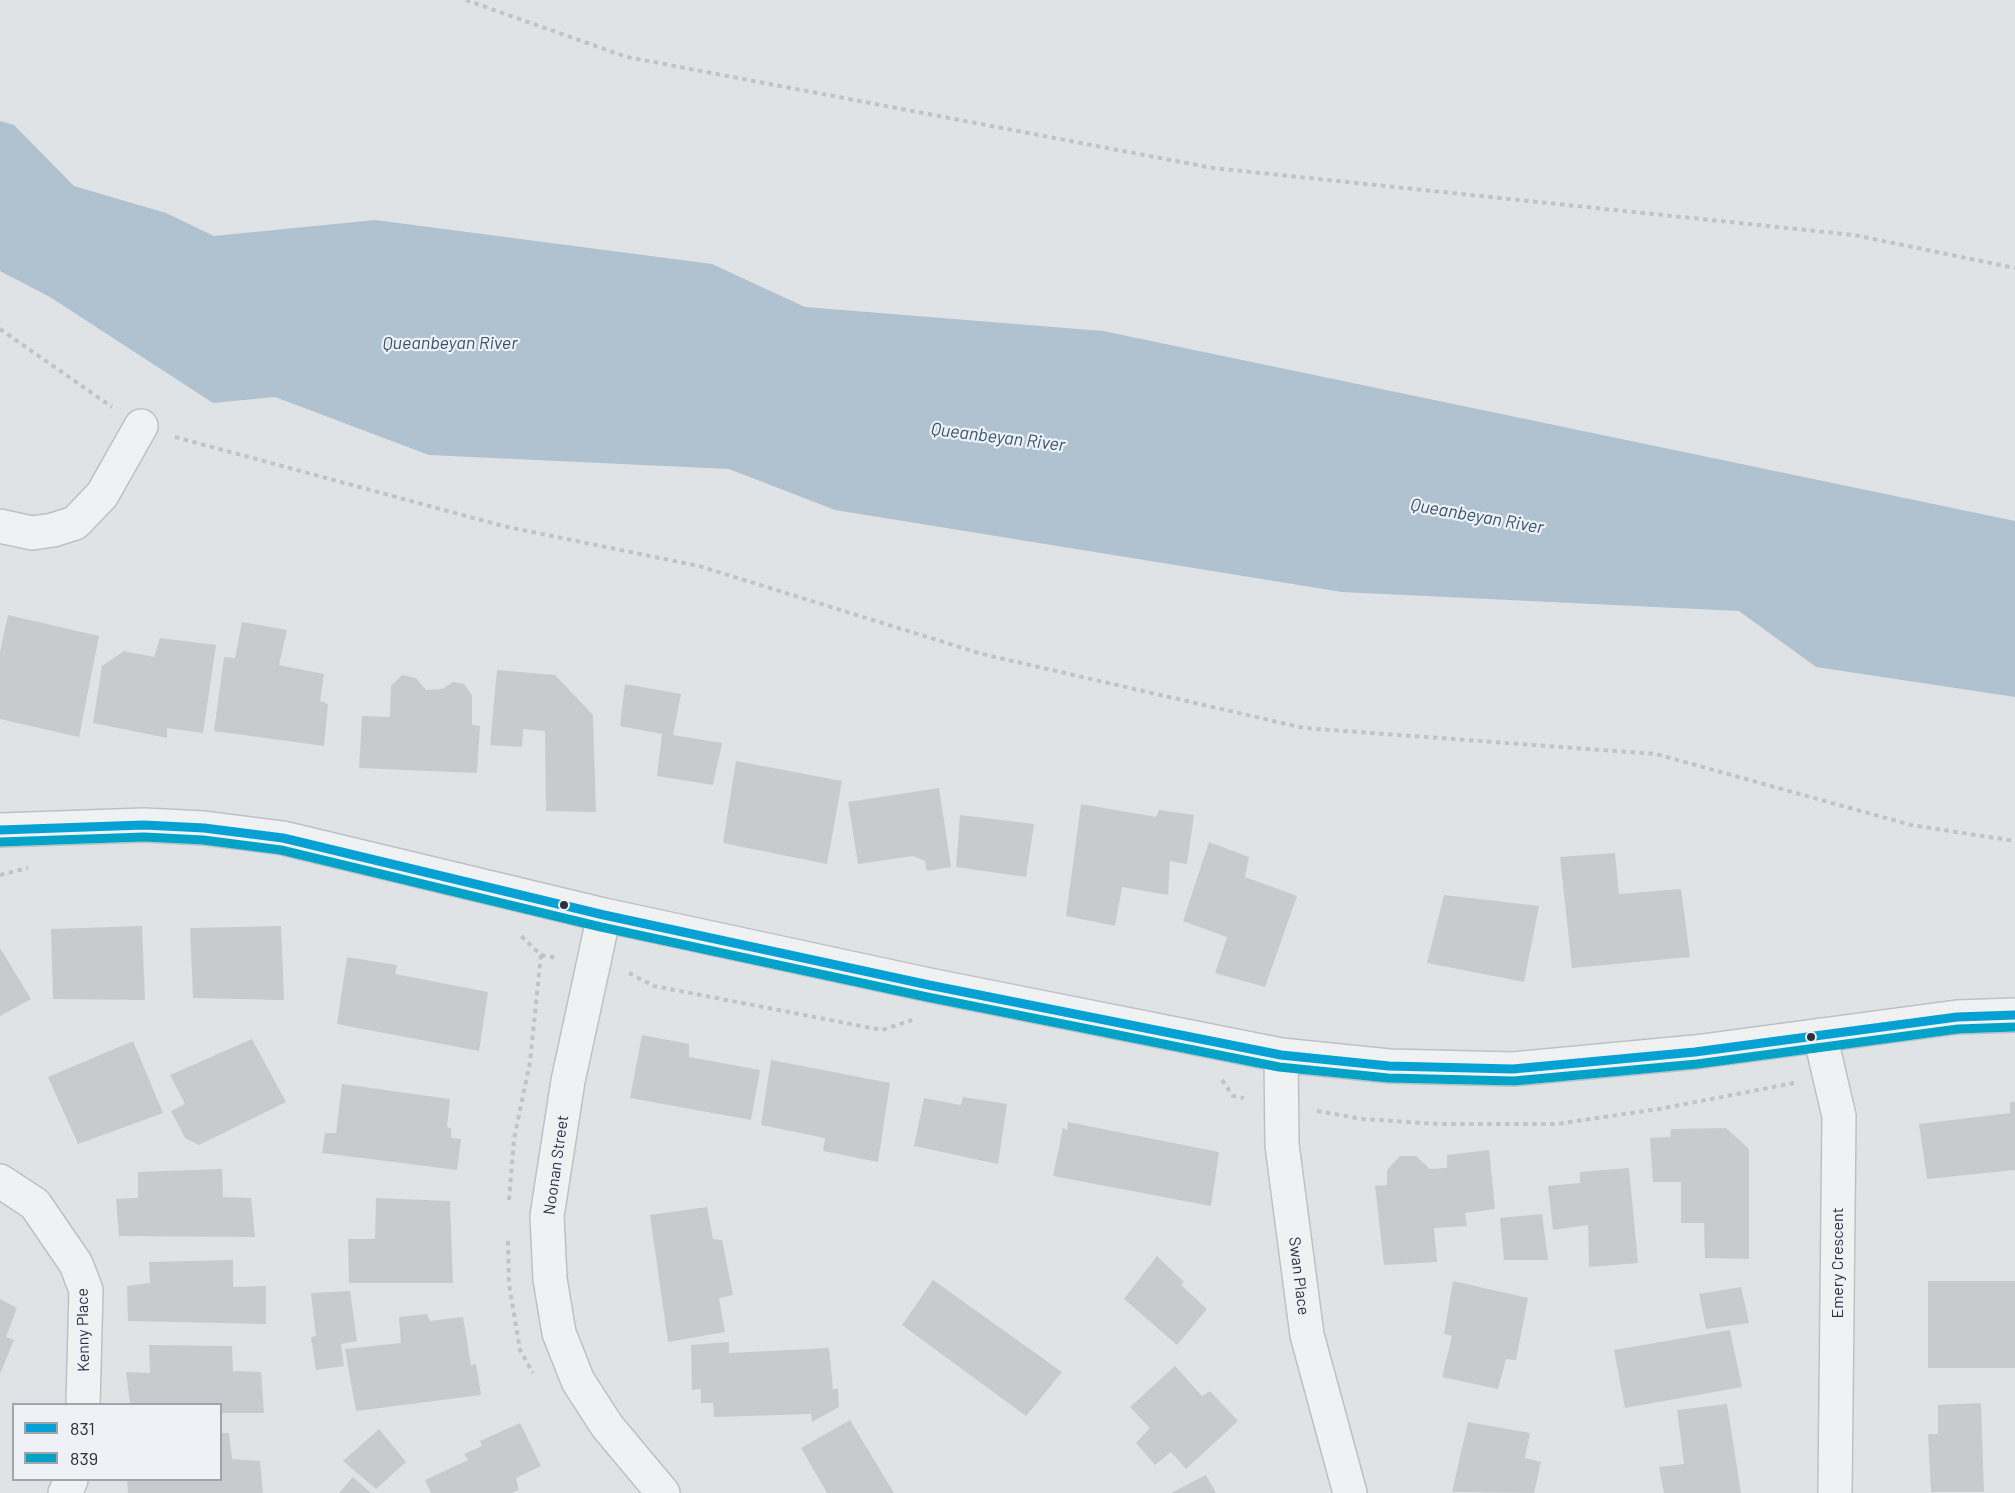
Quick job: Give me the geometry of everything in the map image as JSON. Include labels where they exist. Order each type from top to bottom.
[{"type":"street","points":[[0,526],[32,533],[53,530],[75,522],[102,495],[141,426]]},
{"type":"street","points":[[0,830],[144,825],[204,828],[283,838],[604,915],[929,985],[1281,1055],[1389,1066],[1513,1069],[1695,1052],[1957,1017],[2015,1015]]},
{"type":"street","name":"Noonan Street","points":[[604,915],[568,1081],[547,1216],[550,1279],[559,1333],[578,1381],[607,1426],[663,1493]]},
{"type":"street","name":"Emery Crescent","points":[[1820,1035],[1839,1116],[1835,1493]]},
{"type":"street","name":"Swan Place","points":[[1281,1055],[1282,1145],[1306,1335],[1350,1493]]},
{"type":"street","name":"Kenny Place","points":[[0,1181],[35,1204],[76,1264],[86,1290],[83,1403]]},
{"type":"path","points":[[466,0],[627,57],[1213,168],[1854,235],[2015,268]]},
{"type":"path","points":[[0,329],[141,426],[503,526],[699,566],[982,654],[1304,728],[1656,754],[1911,825],[2015,841]]},
{"type":"path","points":[[0,875],[34,866]]},
{"type":"path","points":[[513,933],[523,936],[541,955],[634,975],[654,987],[882,1030],[915,1020]]},
{"type":"path","points":[[509,1206],[514,1139],[530,1062],[541,955]]},
{"type":"path","points":[[1219,1076],[1233,1096],[1363,1119],[1439,1125],[1556,1124],[1659,1109],[1778,1085],[1830,1079]]},
{"type":"path","points":[[508,1239],[509,1284],[520,1350],[535,1377]]},
{"type":"water","name":"Queanbeyan River","points":[[0,121],[14,125],[74,186],[166,213],[214,236],[375,220],[712,264],[805,307],[1103,331],[2015,521],[2015,697],[1816,667],[1739,611],[1342,592],[835,510],[729,469],[429,455],[275,397],[213,403],[50,297],[0,271]]},
{"type":"building","points":[[8,615],[99,636],[79,737],[0,719],[0,652]]},
{"type":"building","points":[[242,622],[287,630],[279,665],[324,674],[320,701],[328,704],[324,746],[214,731],[224,657],[235,658]]},
{"type":"building","points":[[160,638],[216,645],[203,733],[167,728],[167,738],[93,723],[102,666],[124,651],[154,657]]},
{"type":"building","points":[[497,670],[555,675],[593,715],[596,812],[546,811],[545,731],[523,729],[522,747],[490,745]]},
{"type":"building","points":[[402,675],[416,678],[426,690],[442,689],[453,682],[464,684],[472,695],[472,725],[480,726],[477,773],[359,768],[362,716],[390,717],[391,686]]},
{"type":"building","points":[[625,684],[681,694],[673,735],[722,743],[713,785],[657,776],[662,734],[620,726]]},
{"type":"building","points":[[736,761],[842,781],[827,864],[723,843]]},
{"type":"building","points":[[939,788],[951,867],[927,871],[925,861],[913,856],[858,864],[848,802]]},
{"type":"building","points":[[1081,804],[1156,817],[1159,810],[1194,815],[1187,864],[1170,861],[1168,895],[1122,887],[1115,926],[1066,916]]},
{"type":"building","points":[[960,815],[1034,824],[1026,877],[956,867]]},
{"type":"building","points":[[1209,842],[1249,857],[1245,877],[1297,896],[1265,987],[1215,973],[1227,937],[1183,921]]},
{"type":"building","points":[[1615,853],[1619,894],[1681,889],[1690,957],[1572,968],[1560,857]]},
{"type":"building","points":[[1444,895],[1539,906],[1524,982],[1427,963]]},
{"type":"building","points":[[142,926],[145,1000],[53,999],[51,929]]},
{"type":"building","points":[[281,926],[284,1000],[193,998],[190,928]]},
{"type":"building","points":[[0,948],[31,999],[0,1016]]},
{"type":"building","points":[[347,957],[397,965],[395,974],[488,992],[479,1051],[337,1024]]},
{"type":"building","points":[[642,1035],[689,1044],[689,1057],[760,1070],[751,1120],[630,1098]]},
{"type":"building","points":[[252,1039],[286,1102],[199,1145],[185,1138],[171,1111],[185,1104],[170,1075]]},
{"type":"building","points":[[133,1041],[163,1113],[78,1144],[48,1077]]},
{"type":"building","points":[[771,1060],[890,1083],[878,1162],[823,1151],[825,1138],[761,1125]]},
{"type":"building","points":[[342,1084],[450,1099],[447,1127],[451,1128],[451,1138],[461,1139],[457,1170],[322,1153],[325,1133],[336,1133]]},
{"type":"building","points":[[963,1097],[1007,1104],[998,1164],[914,1146],[924,1098],[961,1105]]},
{"type":"building","points":[[2010,1102],[2015,1102],[2015,1170],[1927,1179],[1919,1124],[2010,1113]]},
{"type":"building","points":[[1068,1122],[1219,1152],[1211,1206],[1053,1176],[1063,1128],[1067,1130]]},
{"type":"building","points":[[1726,1128],[1749,1149],[1749,1259],[1705,1258],[1704,1223],[1681,1223],[1681,1182],[1653,1182],[1650,1138],[1670,1137],[1671,1129]]},
{"type":"building","points":[[1489,1150],[1495,1209],[1465,1213],[1467,1226],[1434,1228],[1437,1262],[1384,1265],[1375,1186],[1387,1185],[1387,1170],[1400,1156],[1416,1156],[1430,1169],[1447,1168],[1447,1155]]},
{"type":"building","points":[[1629,1168],[1638,1263],[1589,1267],[1588,1225],[1553,1230],[1548,1186],[1580,1183],[1580,1172]]},
{"type":"building","points":[[222,1169],[223,1197],[251,1198],[255,1237],[119,1236],[116,1199],[138,1198],[138,1172]]},
{"type":"building","points":[[376,1198],[450,1201],[453,1283],[349,1283],[348,1239],[375,1239]]},
{"type":"building","points":[[707,1207],[713,1239],[722,1240],[733,1295],[719,1298],[725,1332],[668,1342],[650,1215]]},
{"type":"building","points":[[1542,1214],[1548,1260],[1504,1260],[1500,1218]]},
{"type":"building","points":[[1157,1256],[1184,1282],[1181,1285],[1207,1309],[1177,1345],[1124,1299]]},
{"type":"building","points":[[233,1260],[233,1287],[266,1286],[266,1324],[128,1321],[127,1286],[150,1283],[149,1262]]},
{"type":"building","points":[[933,1280],[1062,1372],[1026,1416],[902,1325]]},
{"type":"building","points":[[1453,1281],[1528,1298],[1516,1360],[1506,1359],[1498,1389],[1442,1377],[1452,1336],[1444,1334]]},
{"type":"building","points":[[1928,1281],[2015,1281],[2015,1368],[1928,1368]]},
{"type":"building","points":[[1741,1287],[1749,1323],[1706,1329],[1699,1294]]},
{"type":"building","points":[[350,1291],[357,1341],[341,1344],[344,1366],[316,1370],[311,1337],[316,1336],[311,1293]]},
{"type":"building","points":[[0,1299],[17,1308],[6,1337],[14,1340],[0,1374]]},
{"type":"building","points":[[427,1314],[430,1321],[463,1317],[471,1365],[476,1364],[481,1395],[356,1411],[345,1349],[401,1343],[399,1317]]},
{"type":"building","points":[[1730,1330],[1742,1387],[1625,1408],[1614,1350]]},
{"type":"building","points":[[729,1342],[729,1353],[829,1348],[833,1389],[838,1389],[839,1407],[812,1422],[811,1414],[714,1417],[713,1403],[701,1403],[701,1389],[692,1390],[691,1345]]},
{"type":"building","points":[[149,1345],[232,1346],[233,1371],[261,1372],[264,1413],[222,1413],[222,1403],[130,1403],[126,1372],[150,1373]]},
{"type":"building","points":[[1175,1366],[1202,1396],[1210,1391],[1238,1421],[1186,1469],[1171,1452],[1155,1465],[1136,1443],[1150,1428],[1130,1407]]},
{"type":"building","points":[[1981,1403],[1984,1492],[1931,1492],[1928,1434],[1938,1434],[1938,1405]]},
{"type":"building","points":[[1727,1404],[1741,1493],[1664,1493],[1659,1467],[1684,1464],[1677,1410]]},
{"type":"building","points":[[850,1420],[894,1493],[827,1493],[801,1448]]},
{"type":"building","points":[[1468,1422],[1530,1433],[1525,1458],[1541,1462],[1534,1493],[1452,1492]]},
{"type":"building","points":[[520,1423],[541,1466],[516,1478],[519,1490],[511,1493],[431,1493],[425,1480],[468,1460],[464,1454],[482,1446],[480,1441]]},
{"type":"building","points":[[379,1429],[406,1462],[376,1489],[343,1461]]},
{"type":"building","points":[[222,1433],[229,1433],[232,1459],[260,1461],[263,1493],[128,1493],[127,1481],[222,1481]]},
{"type":"building","points":[[1206,1475],[1216,1493],[1171,1493]]},
{"type":"building","points":[[353,1477],[371,1493],[339,1493]]},
{"type":"transit line","name":"831","points":[[0,830],[144,825],[204,828],[283,838],[604,915],[929,985],[1281,1055],[1389,1066],[1513,1069],[1695,1052],[1957,1017],[2015,1015]]},
{"type":"transit line","name":"839","points":[[0,842],[144,837],[203,840],[281,850],[601,927],[927,997],[1279,1067],[1388,1078],[1514,1081],[1697,1064],[1958,1029],[2015,1027]]}]
